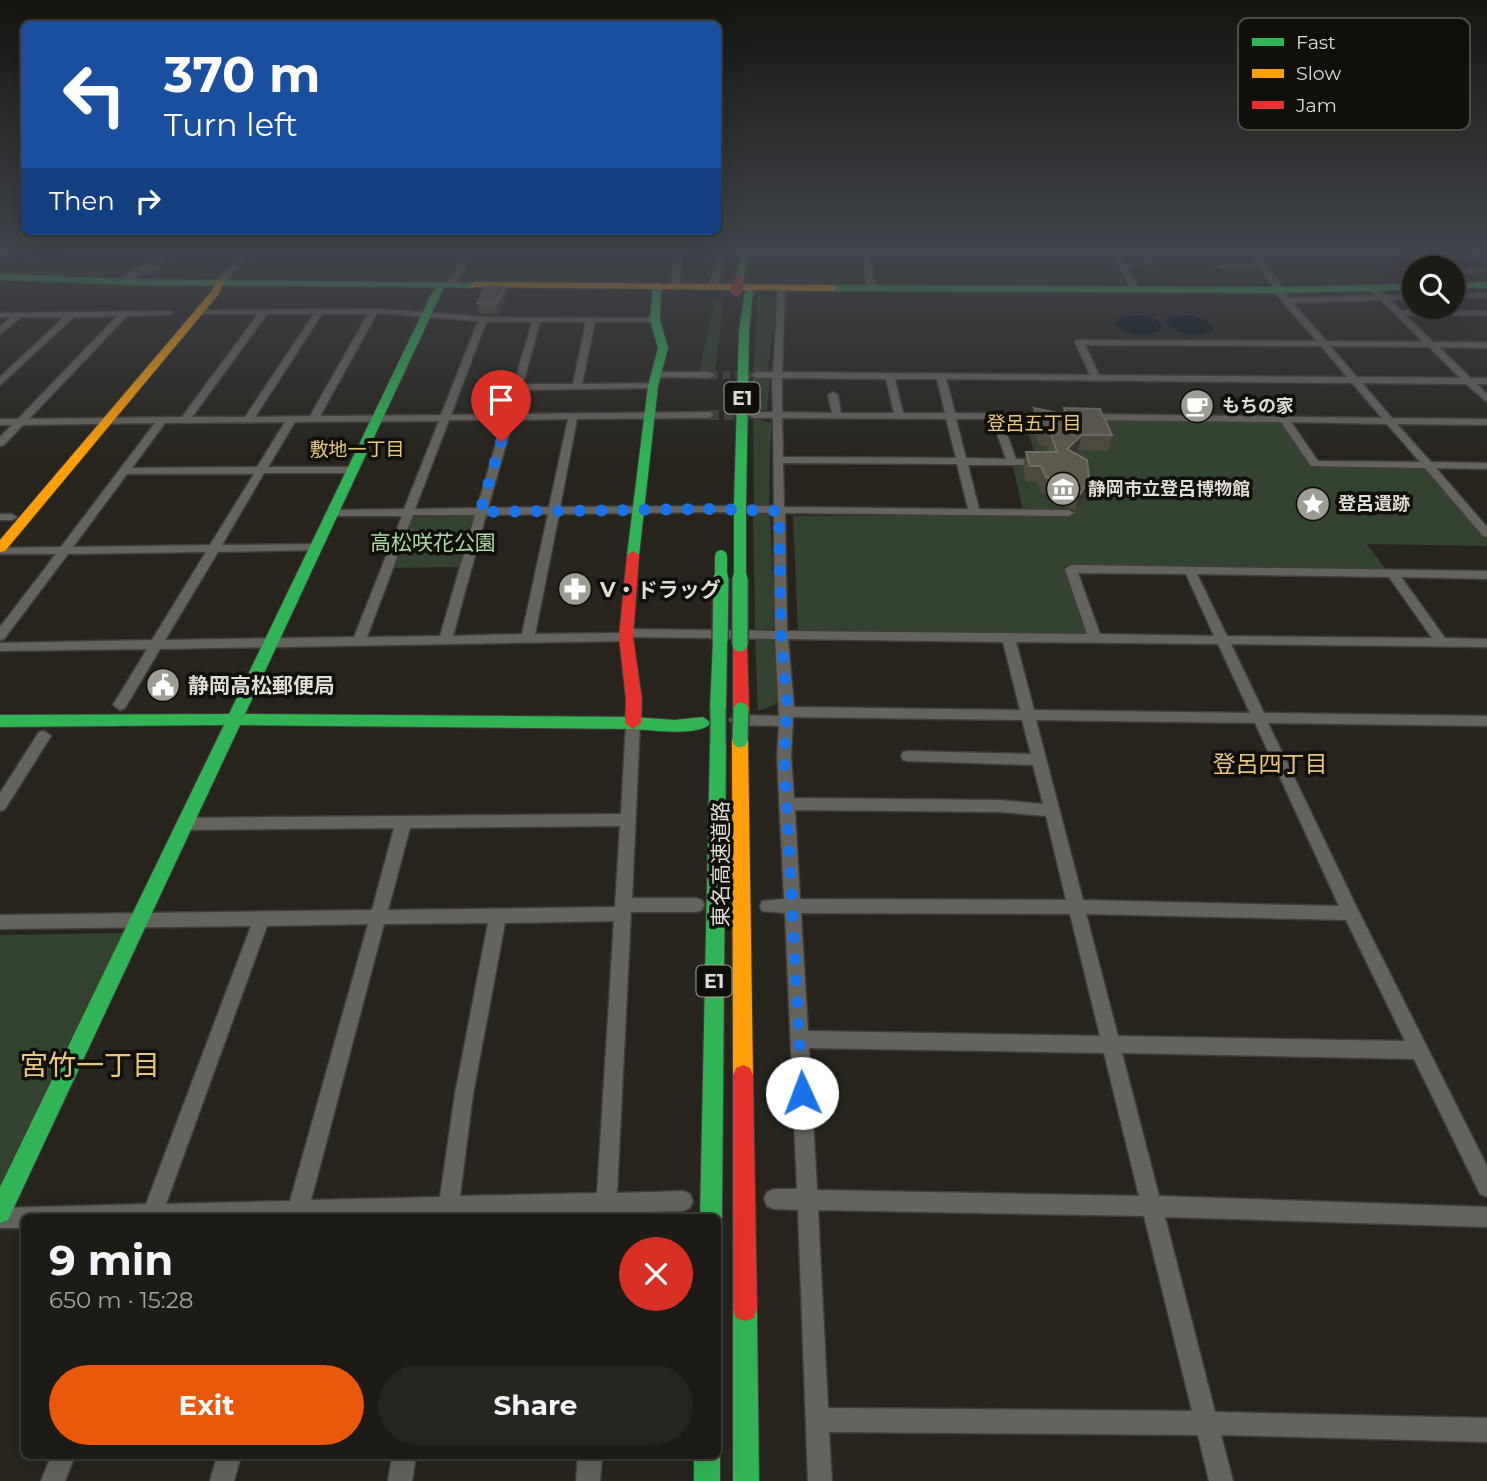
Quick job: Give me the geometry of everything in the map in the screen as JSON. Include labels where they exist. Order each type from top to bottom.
[{"type":"main road","points":[[0,550],[184,318]]},
{"type":"main road","points":[[0,531],[6,517],[101,421],[194,318]]},
{"type":"main road","points":[[0,1212],[424,318]]},
{"type":"main road","name":"東名高速道路","points":[[726,402],[739,318]]},
{"type":"main road","name":"東名高速道路","points":[[744,318],[740,505],[740,740],[746,1481]]},
{"type":"main road","points":[[633,723],[634,700],[627,635],[637,510],[654,381],[663,348],[655,320]]},
{"type":"main road","name":"東名高速道路","points":[[710,1214],[723,498]]},
{"type":"main road","points":[[0,721],[234,719],[633,723],[675,726],[703,723]]},
{"type":"main road","points":[[706,1481],[707,1459]]},
{"type":"street","points":[[0,331],[15,318]]},
{"type":"street","points":[[0,382],[68,318]]},
{"type":"street","points":[[0,443],[120,318]]},
{"type":"street","points":[[184,421],[260,318]]},
{"type":"street","points":[[248,421],[315,318]]},
{"type":"street","points":[[313,420],[370,318]]},
{"type":"street","points":[[473,318],[655,320]]},
{"type":"street","points":[[780,318],[777,376],[781,634],[787,716],[784,747],[820,1481]]},
{"type":"street","points":[[1301,318],[1487,534]]},
{"type":"street","points":[[1404,318],[1487,399]]},
{"type":"street","points":[[359,641],[483,319]]},
{"type":"street","points":[[445,640],[537,319]]},
{"type":"street","points":[[577,387],[591,320]]},
{"type":"street","points":[[1096,378],[1079,342],[1487,345]]},
{"type":"street","points":[[517,387],[577,387],[710,375]]},
{"type":"street","points":[[755,376],[1487,381]]},
{"type":"street","points":[[890,377],[899,416]]},
{"type":"street","points":[[941,377],[974,512]]},
{"type":"street","points":[[833,395],[836,415]]},
{"type":"street","points":[[0,422],[709,415]]},
{"type":"street","points":[[753,415],[1064,417]]},
{"type":"street","points":[[996,416],[1012,461]]},
{"type":"street","points":[[528,637],[573,417]]},
{"type":"street","points":[[1078,417],[1487,422]]},
{"type":"street","points":[[1284,419],[1315,464],[1487,466]]},
{"type":"street","points":[[120,705],[291,420]]},
{"type":"street","points":[[0,636],[162,421]]},
{"type":"street","points":[[778,460],[1034,461]]},
{"type":"street","points":[[124,471],[352,470]]},
{"type":"street","points":[[331,513],[637,510],[1069,513]]},
{"type":"street","points":[[1472,518],[1487,518]]},
{"type":"street","points":[[0,550],[316,547]]},
{"type":"street","points":[[1095,639],[1071,569],[1487,575]]},
{"type":"street","points":[[1190,571],[1351,913],[1487,1187]]},
{"type":"street","points":[[1392,573],[1442,643]]},
{"type":"street","points":[[0,647],[781,634],[1487,643]]},
{"type":"street","points":[[1008,636],[1221,1481]]},
{"type":"street","points":[[703,723],[787,716],[1487,721]]},
{"type":"street","points":[[606,1210],[633,723]]},
{"type":"street","points":[[0,805],[44,736]]},
{"type":"street","points":[[908,756],[1040,760]]},
{"type":"street","points":[[787,804],[1000,806],[1053,811]]},
{"type":"street","points":[[186,824],[628,820]]},
{"type":"street","points":[[404,821],[297,1214],[606,1210],[683,1201]]},
{"type":"street","points":[[0,922],[498,915],[696,905]]},
{"type":"street","points":[[768,906],[1077,907],[1351,913]]},
{"type":"street","points":[[448,1212],[464,1094],[498,915]]},
{"type":"street","points":[[153,1214],[262,918]]},
{"type":"street","points":[[800,1039],[1419,1050]]},
{"type":"street","points":[[774,1199],[1152,1206],[1487,1217]]},
{"type":"street","points":[[0,1218],[21,1218]]},
{"type":"street","points":[[819,1420],[1206,1423],[1487,1430]]},
{"type":"street","points":[[53,1481],[62,1459]]},
{"type":"street","points":[[222,1481],[228,1459]]},
{"type":"street","points":[[400,1481],[404,1459]]},
{"type":"street","points":[[588,1481],[590,1459]]},
{"type":"green space","points":[[711,318],[721,318],[715,372],[699,372]]},
{"type":"green space","points":[[757,318],[774,318],[768,372],[753,373]]},
{"type":"green space","points":[[753,378],[770,380],[767,409],[753,413]]},
{"type":"green space","points":[[753,418],[771,423],[769,505],[754,507]]},
{"type":"green space","points":[[1025,420],[1280,422],[1312,467],[1426,468],[1487,539],[1487,546],[1367,544],[1386,570],[1064,566],[1086,633],[798,630],[793,516],[1024,515],[1012,462],[1037,463]]},
{"type":"green space","points":[[753,514],[770,514],[775,625],[772,629],[755,629]]},
{"type":"green space","name":"高松咲花公園","points":[[474,516],[459,567],[392,568],[411,517]]},
{"type":"green space","points":[[765,637],[775,642],[779,699],[774,705],[758,711],[755,638]]},
{"type":"green space","points":[[123,933],[0,1185],[0,935]]},
{"type":"shaded area","points":[[1119,318],[1152,318],[1162,325],[1160,331],[1135,334],[1123,330],[1114,322]]},
{"type":"shaded area","points":[[1170,318],[1200,318],[1214,328],[1206,333],[1187,334],[1175,330],[1166,322]]},
{"type":"building","points":[[1034,408],[1066,415],[1064,408],[1100,409],[1112,435],[1082,435],[1067,449],[1087,460],[1089,480],[1080,494],[1053,486],[1055,480],[1046,477],[1041,466],[1030,466],[1026,452],[1057,452],[1050,431],[1043,431]]},
{"type":"tunnel","points":[[710,375],[751,375]]},
{"type":"tunnel","points":[[709,415],[752,415]]},
{"type":"traffic: fast","points":[[0,1212],[425,318]]},
{"type":"traffic: fast","points":[[633,555],[653,386],[663,348],[655,318]]},
{"type":"traffic: fast","points":[[740,505],[746,318]]},
{"type":"traffic: fast","points":[[740,505],[740,644]]},
{"type":"traffic: fast","points":[[720,641],[721,556]]},
{"type":"traffic: fast","points":[[718,709],[720,641]]},
{"type":"traffic: fast","points":[[718,709],[718,743]]},
{"type":"traffic: fast","points":[[740,740],[741,710]]},
{"type":"traffic: fast","points":[[0,721],[234,719],[633,723],[675,726],[703,723]]},
{"type":"traffic: fast","points":[[711,1214],[718,743]]},
{"type":"traffic: fast","points":[[745,1309],[746,1481]]},
{"type":"traffic: fast","points":[[707,1459],[707,1481]]},
{"type":"traffic: slow","points":[[0,548],[194,318]]},
{"type":"traffic: slow","points":[[740,740],[743,1075]]},
{"type":"traffic: jam","points":[[633,555],[626,637],[634,700],[633,723]]},
{"type":"traffic: jam","points":[[740,644],[741,710]]},
{"type":"traffic: jam","points":[[743,1075],[745,1309]]},
{"type":"place","name":"もちの家","points":[[1197,406]]},
{"type":"place","name":"静岡市立登呂博物館","points":[[1063,489]]},
{"type":"place","name":"登呂遺跡","points":[[1313,504]]},
{"type":"place","name":"V・ドラッグ","points":[[575,589]]},
{"type":"place","name":"静岡高松郵便局","points":[[163,685]]},
{"type":"district","name":"登呂五丁目","points":[[1034,423]]},
{"type":"district","name":"敷地一丁目","points":[[357,449]]},
{"type":"district","name":"登呂四丁目","points":[[1270,764]]},
{"type":"district","name":"宮竹一丁目","points":[[90,1065]]},
{"type":"route","points":[[501,442],[480,512],[711,509],[779,511],[781,634],[787,704],[784,757],[802,1093]]}]
